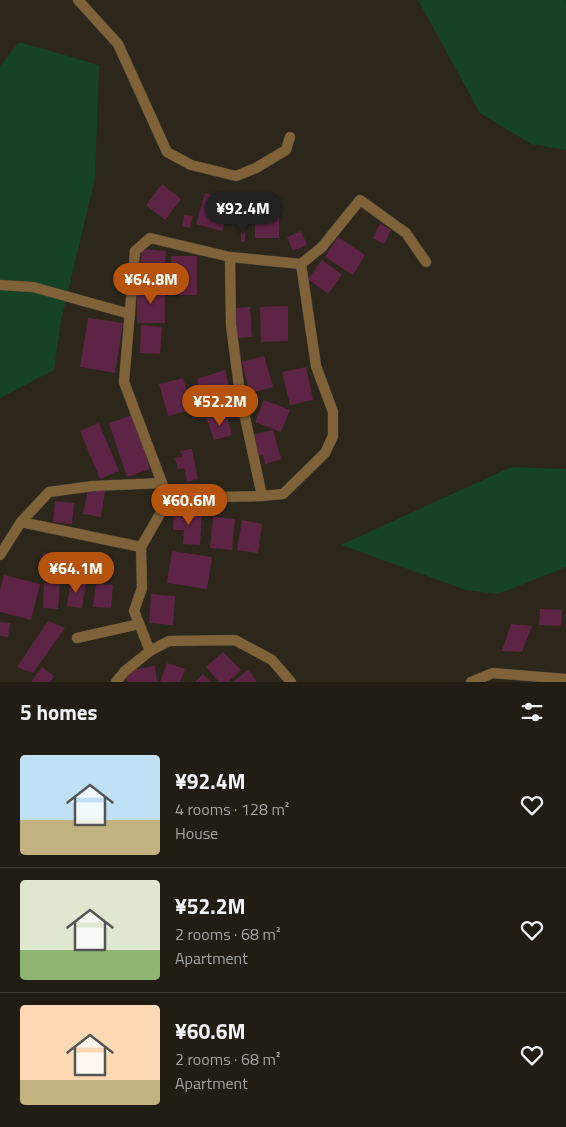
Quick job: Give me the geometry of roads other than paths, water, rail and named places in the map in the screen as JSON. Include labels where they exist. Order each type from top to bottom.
[{"type":"street","points":[[78,0],[118,44],[167,152],[191,165],[236,176],[256,168],[286,150],[290,137]]},
{"type":"street","points":[[169,498],[124,382],[135,251],[150,238],[230,257],[301,264],[322,247],[360,200],[406,233],[426,262]]},
{"type":"street","points":[[230,257],[231,324],[240,394],[262,496]]},
{"type":"street","points":[[169,498],[283,494],[325,453],[333,436],[334,412],[316,366],[301,264]]},
{"type":"street","points":[[0,285],[33,287],[130,314]]},
{"type":"street","points":[[0,555],[21,522],[49,492],[93,486],[162,483]]},
{"type":"street","points":[[150,651],[134,611],[142,588],[141,547],[169,498]]},
{"type":"street","points":[[21,522],[141,547]]},
{"type":"street","points":[[77,638],[139,624]]},
{"type":"street","points":[[116,682],[125,671],[150,651],[169,641],[235,640],[272,660],[291,682]]},
{"type":"street","points":[[470,682],[493,673],[566,679]]}]
